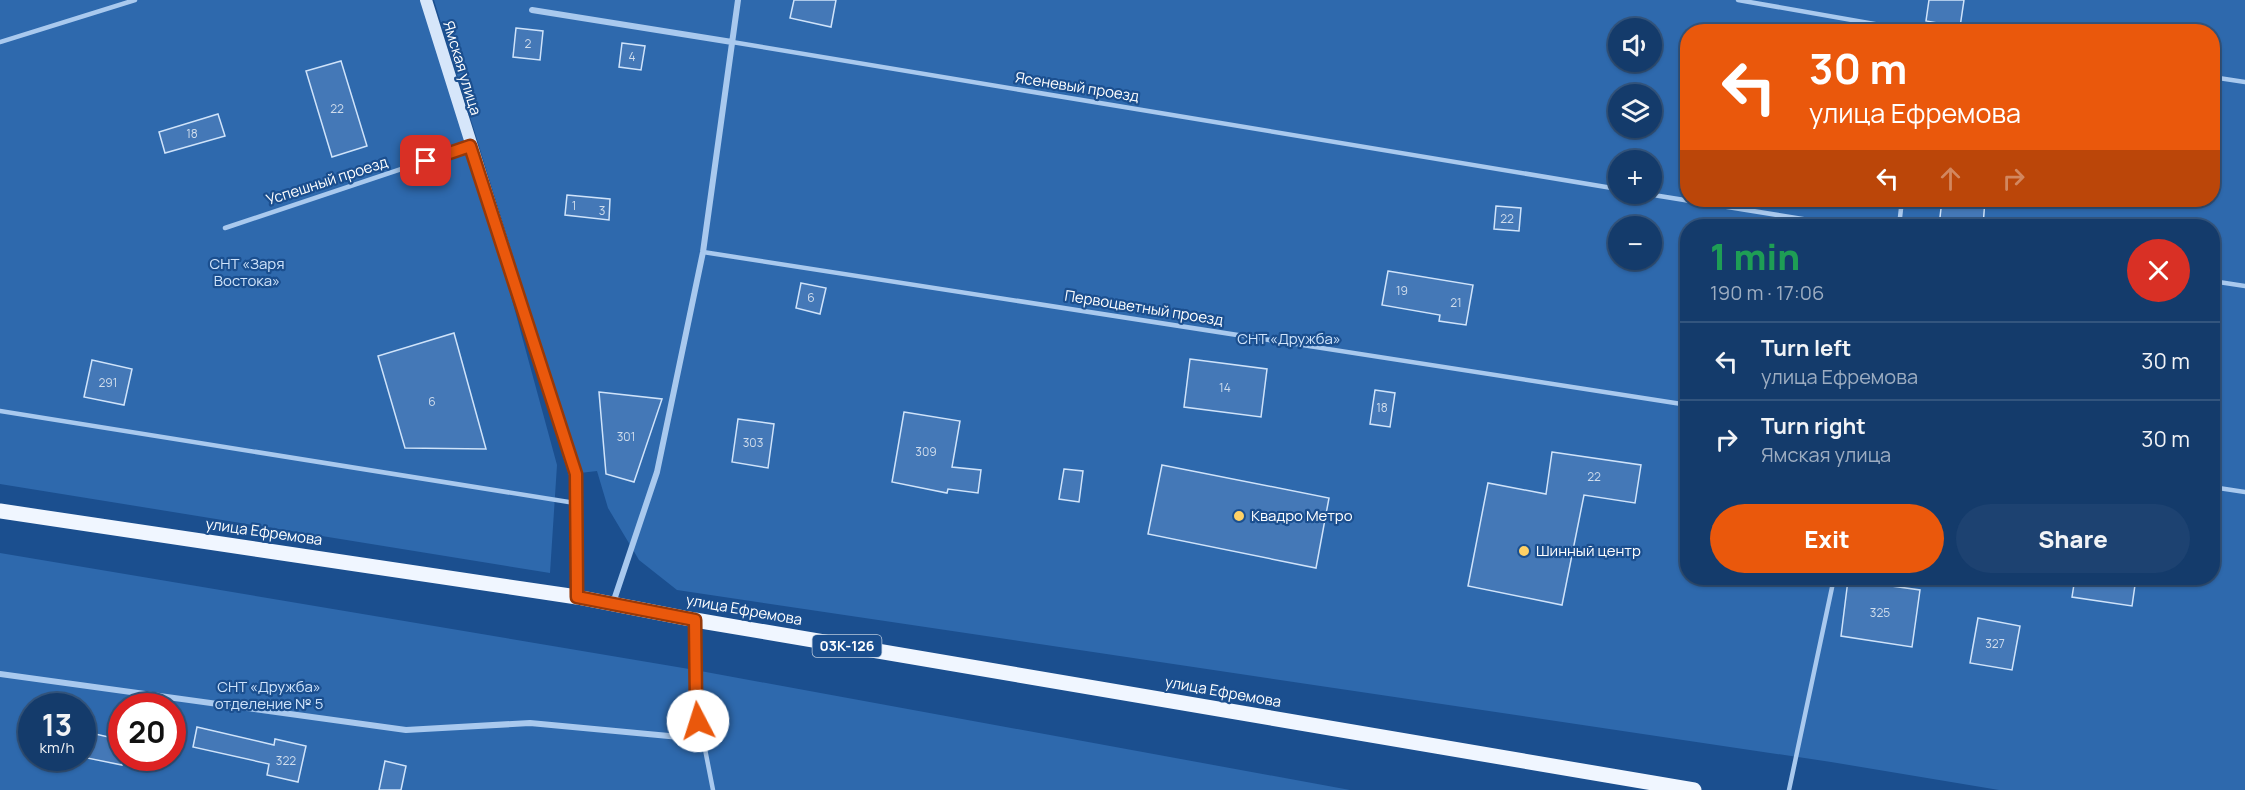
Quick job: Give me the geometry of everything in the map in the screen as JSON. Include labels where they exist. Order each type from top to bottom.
[{"type":"main road","name":"улица Ефремова","points":[[0,511],[577,597],[695,620],[1694,790]]},
{"type":"street","name":"Ямская улица","points":[[426,0],[470,146],[576,474],[577,597]]},
{"type":"street","points":[[613,604],[657,472],[703,252],[738,0]]},
{"type":"street","name":"Ясеневый проезд","points":[[532,10],[732,42]]},
{"type":"street","points":[[0,674],[406,730],[530,723],[701,739]]},
{"type":"lane","points":[[0,42],[135,0]]},
{"type":"lane","points":[[1738,0],[1874,24]]},
{"type":"lane","name":"Ясеневый проезд","points":[[732,42],[1608,187]]},
{"type":"lane","points":[[2220,78],[2245,82]]},
{"type":"lane","name":"Успешный проезд","points":[[225,228],[470,146]]},
{"type":"lane","points":[[1662,196],[1680,199]]},
{"type":"lane","points":[[1728,207],[1802,219]]},
{"type":"lane","name":"Первоцветный проезд","points":[[703,252],[1680,404]]},
{"type":"lane","points":[[2220,282],[2245,286]]},
{"type":"lane","points":[[0,411],[578,504]]},
{"type":"lane","points":[[2220,488],[2245,492]]},
{"type":"lane","points":[[1789,790],[1833,585]]},
{"type":"lane","points":[[695,620],[696,703],[701,739],[713,790]]},
{"type":"green space","name":"СНТ «Заря Востока»","points":[[0,0],[426,0],[470,146],[557,465],[550,573],[0,484]]},
{"type":"green space","name":"СНТ «Дружба»","points":[[434,0],[2245,0],[2245,790],[1999,790],[1831,762],[677,590],[639,560],[608,508],[597,471],[580,473]]},
{"type":"green space","name":"СНТ «Дружба» отделение № 5","points":[[0,553],[695,670],[1350,790],[0,790]]},
{"type":"building","points":[[794,0],[836,0],[831,27],[790,18]]},
{"type":"building","points":[[1929,0],[1964,0],[1960,24],[1926,21]]},
{"type":"building","points":[[516,28],[543,31],[540,60],[513,57]]},
{"type":"building","points":[[622,43],[645,46],[641,70],[619,67]]},
{"type":"building","points":[[341,61],[367,146],[332,157],[306,71]]},
{"type":"building","points":[[218,114],[225,136],[165,153],[159,132]]},
{"type":"building","points":[[567,195],[610,199],[609,220],[565,215]]},
{"type":"building","points":[[1496,206],[1521,208],[1519,231],[1494,229]]},
{"type":"building","points":[[1941,207],[1984,207],[1984,219],[1940,219]]},
{"type":"building","points":[[1388,271],[1473,285],[1466,325],[1439,321],[1440,315],[1382,305]]},
{"type":"building","points":[[801,283],[826,288],[820,314],[796,308]]},
{"type":"building","points":[[454,333],[486,449],[405,448],[378,356]]},
{"type":"building","points":[[1190,359],[1267,369],[1261,417],[1184,407]]},
{"type":"building","points":[[92,360],[132,369],[124,405],[84,397]]},
{"type":"building","points":[[1375,390],[1395,393],[1390,427],[1370,424]]},
{"type":"building","points":[[599,392],[662,399],[634,482],[606,474]]},
{"type":"building","points":[[904,412],[960,421],[952,467],[981,470],[978,493],[948,489],[947,493],[892,482]]},
{"type":"building","points":[[738,419],[774,424],[768,468],[732,462]]},
{"type":"building","name":"Шинный центр","points":[[1552,452],[1641,465],[1635,503],[1584,495],[1562,605],[1468,586],[1488,483],[1546,494]]},
{"type":"building","name":"Квадро Метро","points":[[1162,465],[1329,498],[1316,568],[1148,534]]},
{"type":"building","points":[[1064,469],[1083,471],[1079,502],[1059,499]]},
{"type":"building","points":[[1847,585],[1884,585],[1920,590],[1912,647],[1841,636]]},
{"type":"building","points":[[2074,585],[2135,585],[2132,606],[2072,597]]},
{"type":"building","points":[[1978,618],[2020,626],[2012,670],[1970,663]]},
{"type":"building","points":[[197,727],[274,745],[275,739],[306,746],[298,782],[267,775],[269,764],[193,747]]},
{"type":"building","points":[[96,734],[108,737],[108,762],[96,760]]},
{"type":"building","points":[[385,761],[406,766],[401,790],[379,790]]},
{"type":"place","name":"Квадро Метро","points":[[1239,516]]},
{"type":"place","name":"Шинный центр","points":[[1524,551]]},
{"type":"route","points":[[426,161],[470,146],[576,474],[577,597],[695,620],[698,721]]}]
